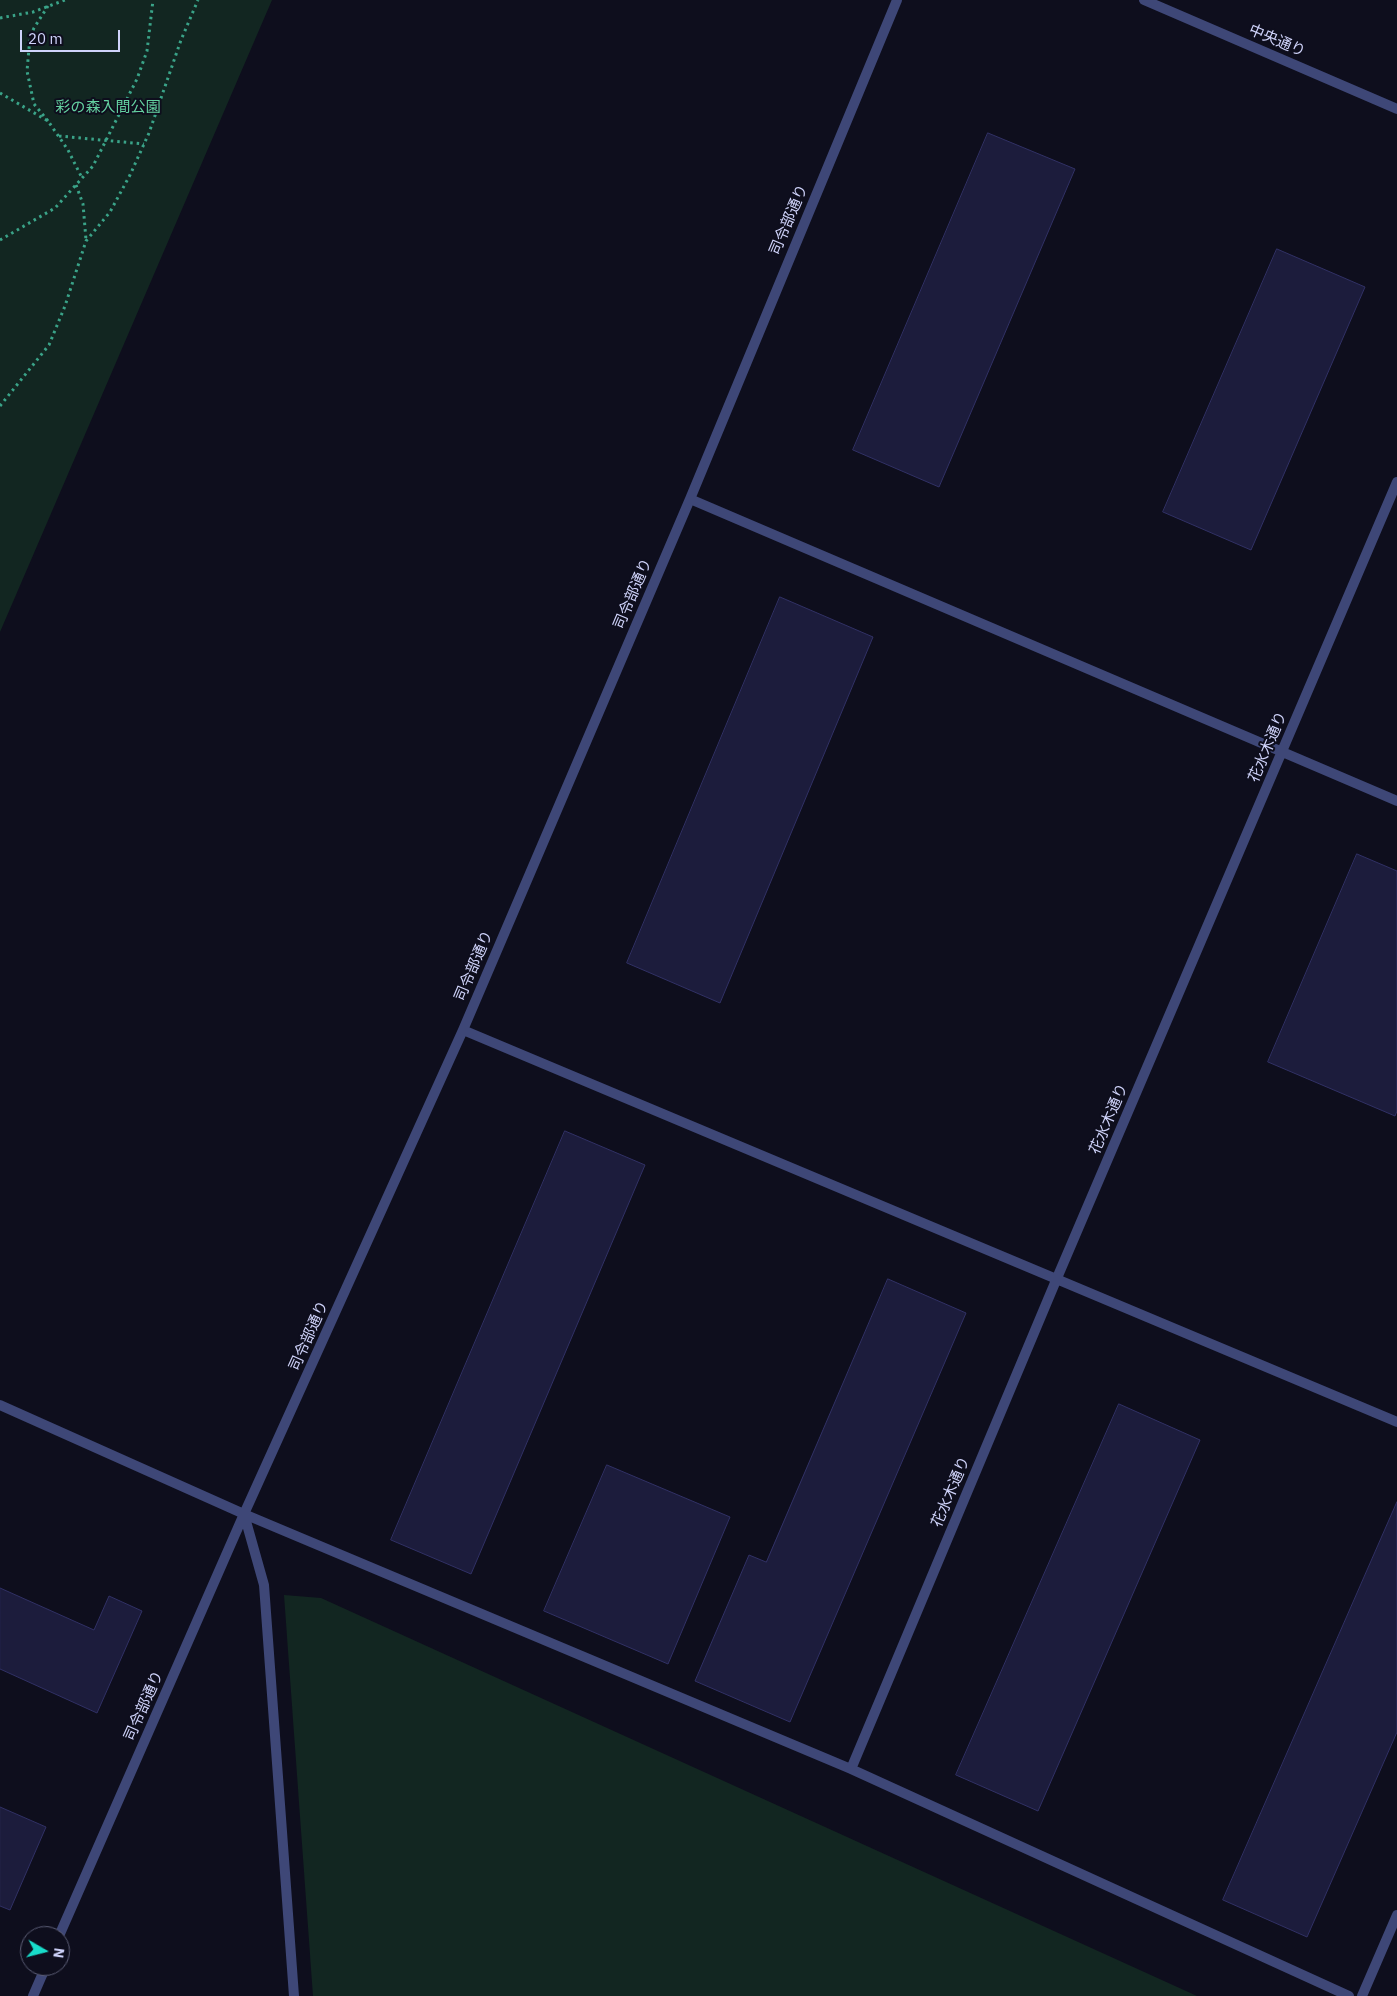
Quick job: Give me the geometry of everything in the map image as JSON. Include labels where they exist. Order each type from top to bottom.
[{"type":"lane","name":"司令部通り","points":[[63,1926],[244,1514],[463,1030],[690,498],[897,0]]},
{"type":"lane","name":"中央通り","points":[[1144,0],[1397,109]]},
{"type":"lane","name":"花水木通り","points":[[851,1769],[1057,1278],[1397,482]]},
{"type":"lane","points":[[690,498],[1397,801]]},
{"type":"lane","points":[[463,1030],[1397,1422]]},
{"type":"lane","points":[[0,1405],[244,1514],[851,1769],[1349,1996]]},
{"type":"lane","points":[[244,1514],[264,1586],[294,1996]]},
{"type":"lane","points":[[1362,1996],[1397,1915]]},
{"type":"lane","points":[[33,1996],[42,1976]]},
{"type":"path","points":[[0,18],[33,12],[65,0]]},
{"type":"path","points":[[0,240],[55,208],[93,166],[137,79],[147,51],[153,0]]},
{"type":"path","points":[[0,406],[49,345],[65,306],[86,241],[110,212],[144,144],[181,40],[198,0]]},
{"type":"path","points":[[48,6],[30,37],[27,71],[34,104],[68,150],[82,178]]},
{"type":"path","points":[[0,93],[48,121]]},
{"type":"path","points":[[58,136],[144,144]]},
{"type":"path","points":[[76,185],[83,204],[86,241]]},
{"type":"green space","name":"彩の森入間公園","points":[[0,0],[272,0],[0,632]]},
{"type":"green space","points":[[284,1595],[321,1598],[1197,1996],[313,1996]]},
{"type":"building","points":[[988,133],[1075,169],[939,487],[853,450]]},
{"type":"building","points":[[1277,249],[1365,287],[1251,550],[1163,512]]},
{"type":"building","points":[[780,597],[873,637],[720,1003],[627,963]]},
{"type":"building","points":[[1357,854],[1397,871],[1397,1111],[1395,1116],[1268,1062]]},
{"type":"building","points":[[565,1131],[645,1165],[471,1574],[391,1540]]},
{"type":"building","points":[[888,1279],[966,1313],[790,1722],[695,1681],[749,1555],[766,1562]]},
{"type":"building","points":[[1119,1404],[1200,1440],[1038,1811],[956,1775]]},
{"type":"building","points":[[607,1465],[730,1517],[668,1664],[544,1611]]},
{"type":"building","points":[[1397,1502],[1397,1732],[1307,1937],[1223,1900]]},
{"type":"building","points":[[0,1588],[94,1630],[109,1596],[142,1611],[97,1713],[0,1669]]},
{"type":"building","points":[[0,1807],[46,1827],[10,1910],[0,1906]]}]
